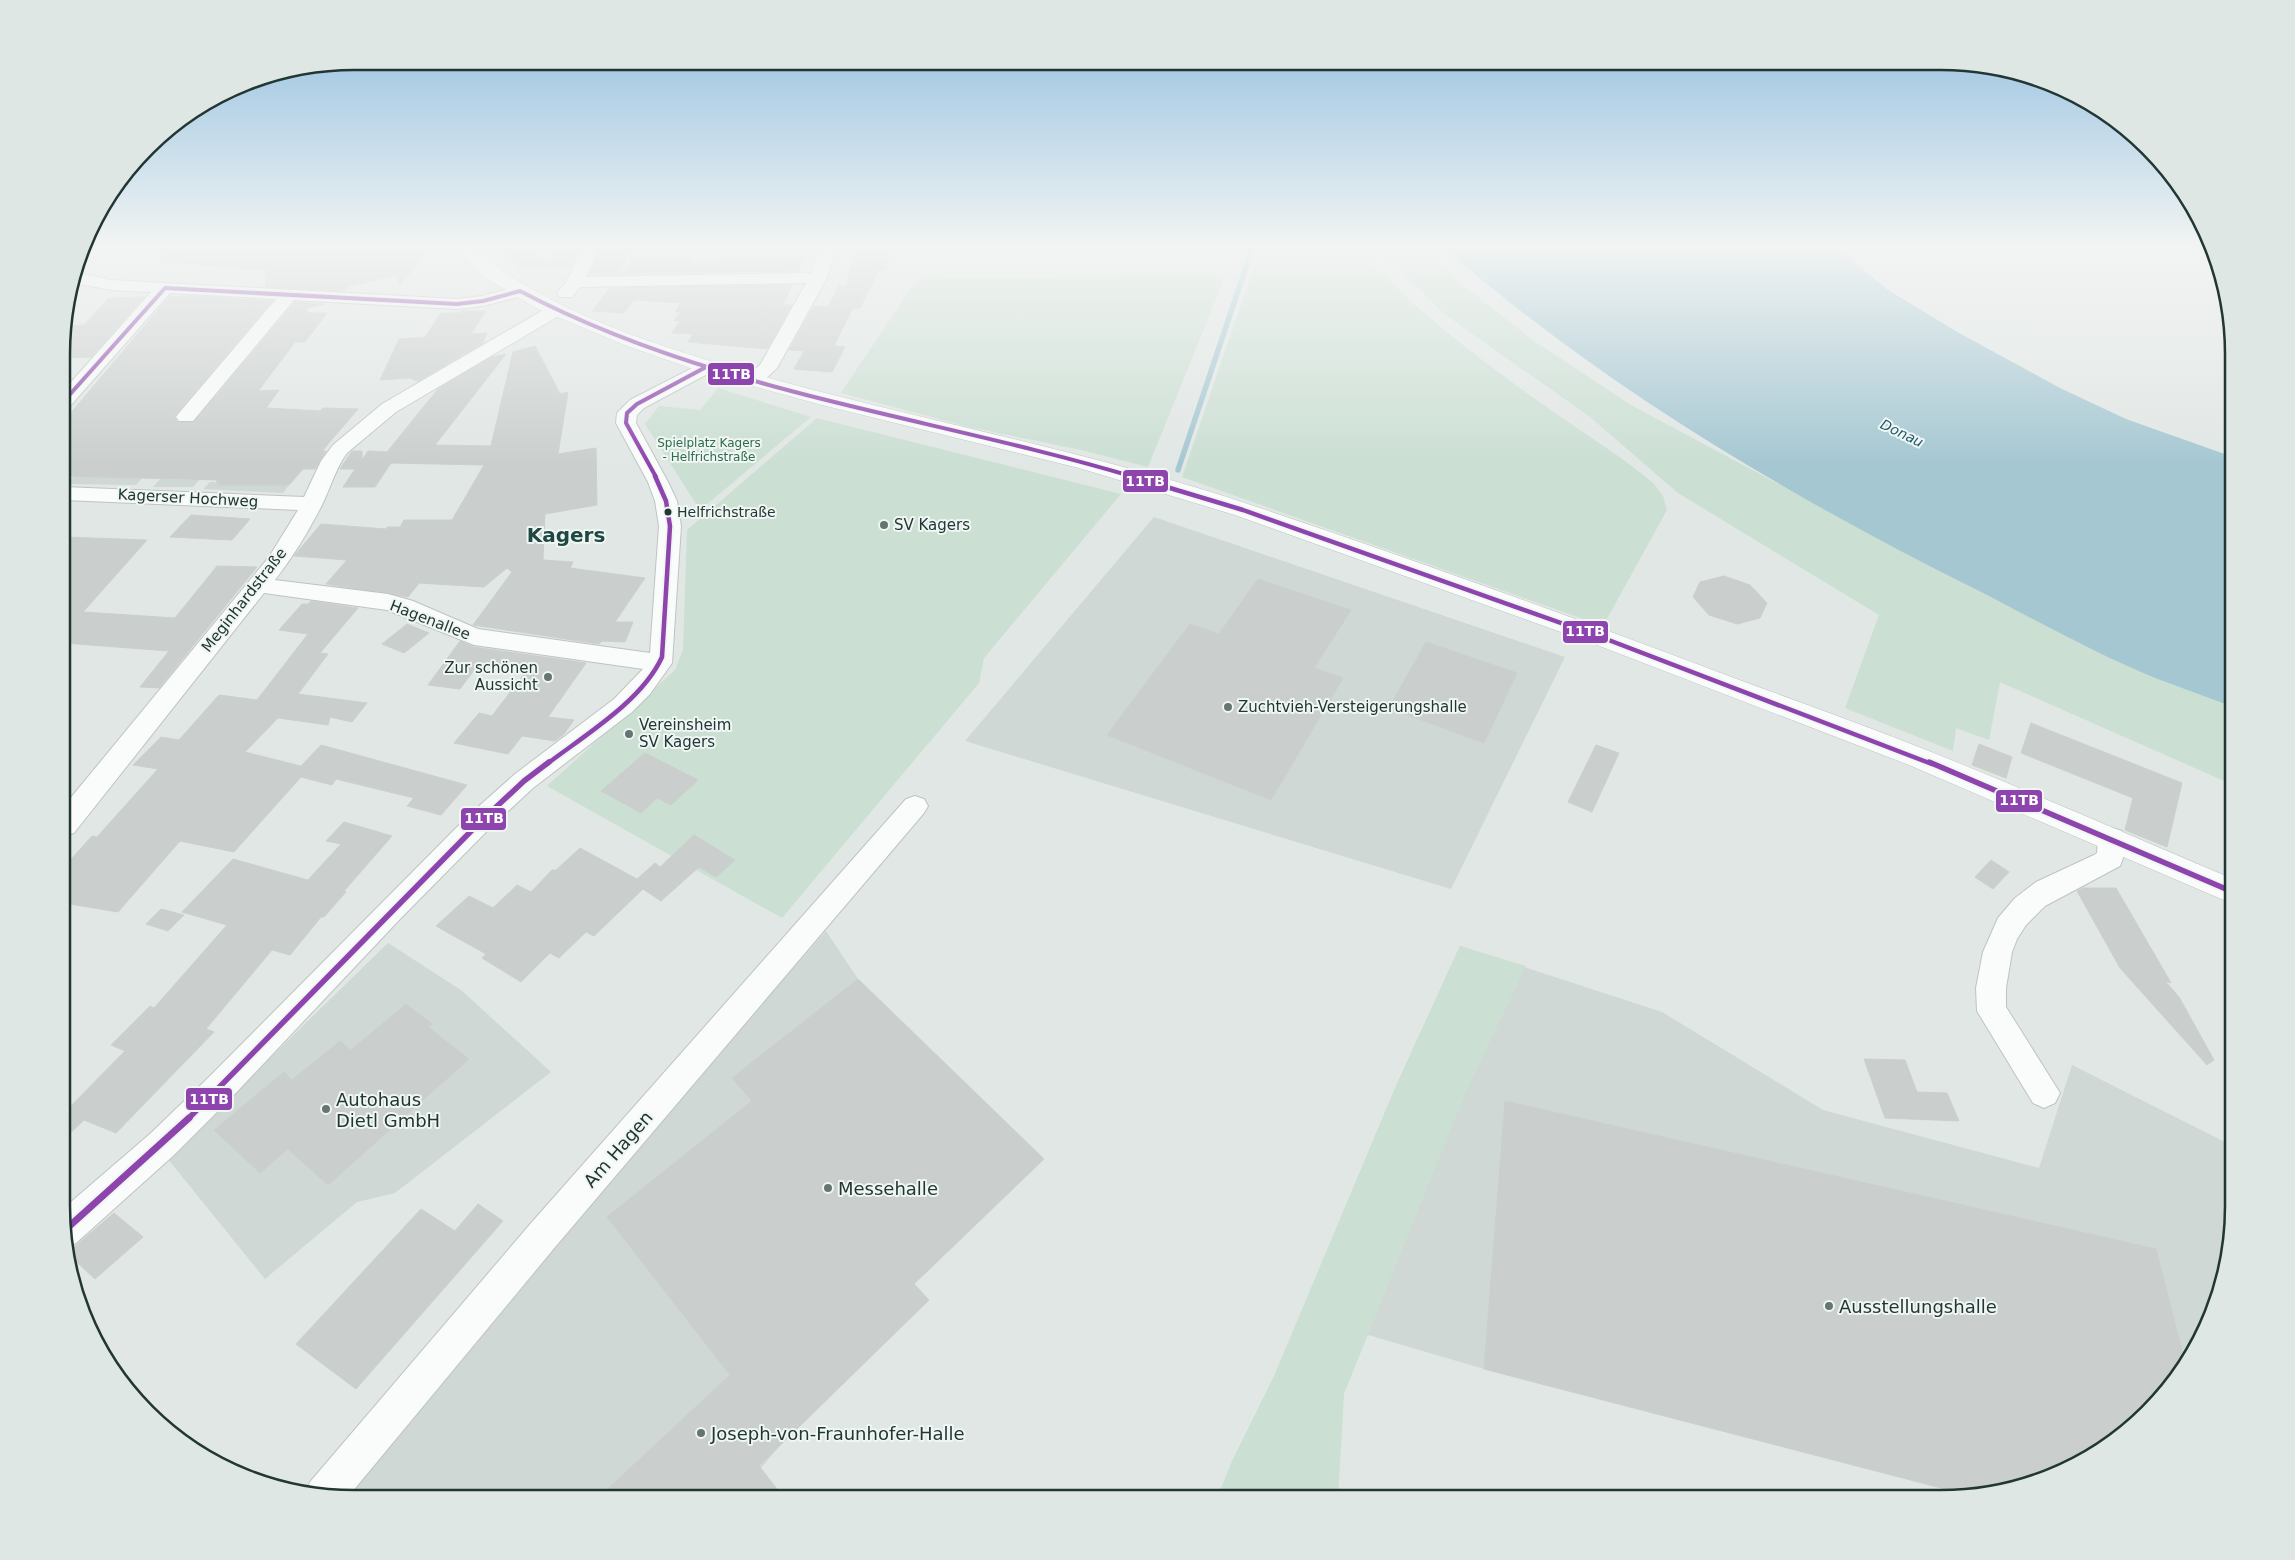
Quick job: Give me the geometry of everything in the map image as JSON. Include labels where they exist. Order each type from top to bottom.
[{"type":"street","points":[[70,394],[137,319]]},
{"type":"street","points":[[186,417],[269,319]]},
{"type":"street","name":"Meginhardstraße","points":[[70,817],[276,562],[312,504],[331,461],[340,449],[354,435],[389,408],[530,319]]},
{"type":"street","points":[[578,319],[634,342],[706,367],[867,411],[1086,463],[1243,510],[1740,689],[1919,758],[2225,888]]},
{"type":"street","points":[[753,380],[768,368],[795,319]]},
{"type":"street","points":[[71,1225],[176,1131],[462,838],[525,780],[637,693],[660,663],[670,526],[666,501],[658,482],[626,423],[627,413],[637,404],[706,367]]},
{"type":"street","name":"Kagerser Hochweg","points":[[70,493],[312,504]]},
{"type":"street","name":"Hagenallee","points":[[259,585],[388,602],[405,607],[474,637],[660,663]]},
{"type":"street","name":"Am Hagen","points":[[330,1489],[544,1234],[915,806]]},
{"type":"street","points":[[2044,1093],[1992,1011],[1990,1001],[1997,950],[2008,924],[2027,902],[2059,883],[2097,868],[2110,858],[2112,839]]},
{"type":"shaded area","points":[[74,476],[143,477],[136,485],[70,484],[70,481]]},
{"type":"shaded area","points":[[160,479],[199,480],[193,487],[153,487]]},
{"type":"shaded area","points":[[210,482],[289,485],[283,493],[203,489]]},
{"type":"shaded area","points":[[1154,517],[1565,657],[1451,889],[965,741]]},
{"type":"shaded area","points":[[826,931],[858,979],[1044,1159],[914,1284],[929,1300],[782,1443],[761,1468],[778,1490],[349,1490],[582,1211]]},
{"type":"shaded area","points":[[388,943],[461,990],[551,1072],[395,1193],[357,1202],[265,1279],[167,1158]]},
{"type":"shaded area","points":[[1460,946],[1662,1012],[1823,1110],[2039,1168],[2072,1065],[2225,1142],[2225,1206],[2220,1261],[2210,1297],[2196,1332],[2187,1348],[2155,1393],[2128,1420],[2083,1452],[2067,1461],[2032,1475],[1996,1485],[1947,1490],[1484,1369],[1300,1315],[1396,1086]]},
{"type":"green space","points":[[890,319],[1208,319],[1148,467],[1081,450],[969,427],[841,393]]},
{"type":"green space","points":[[1236,319],[1431,319],[1497,371],[1628,463],[1653,483],[1663,496],[1667,510],[1603,626],[1182,477]]},
{"type":"green space","points":[[1451,319],[1506,319],[1534,341],[1631,405],[1986,595],[2155,678],[2225,704],[2225,781],[2000,682],[1989,740],[1956,728],[1953,751],[1845,708],[1879,615],[1678,493],[1590,417]]},
{"type":"green space","name":"Spielplatz Kagers - Helfrichstraße","points":[[718,388],[811,417],[700,510],[645,424],[659,406],[700,410]]},
{"type":"green space","points":[[817,418],[1121,494],[984,658],[979,683],[782,918],[547,786],[675,670],[683,650],[687,530]]},
{"type":"green space","points":[[1460,946],[1526,966],[1465,1094],[1344,1394],[1339,1490],[1220,1490],[1232,1461],[1274,1376],[1396,1086]]},
{"type":"water","name":"Donau","points":[[1531,319],[1936,319],[2060,388],[2126,419],[2225,454],[2225,704],[2155,678],[2087,647],[1836,516],[1767,477],[1699,435],[1632,392]]},
{"type":"building","points":[[90,319],[125,319],[91,357],[70,358],[72,326],[84,325]]},
{"type":"building","points":[[151,319],[257,319],[174,417],[178,422],[194,422],[281,319],[323,319],[305,342],[295,342],[258,391],[279,390],[266,408],[320,411],[323,408],[358,409],[322,451],[326,451],[315,469],[303,469],[289,485],[218,485],[220,482],[216,482],[218,480],[70,476],[70,414]]},
{"type":"building","points":[[437,319],[481,319],[471,334],[487,333],[483,343],[418,381],[409,378],[380,380],[399,339],[425,337]]},
{"type":"building","points":[[675,319],[784,319],[767,349],[688,342],[693,334],[672,333],[680,321],[674,321]]},
{"type":"building","points":[[807,319],[848,319],[834,346],[845,347],[832,372],[794,369],[804,351],[789,350]]},
{"type":"building","points":[[535,346],[560,394],[568,392],[558,454],[596,448],[597,505],[545,514],[543,560],[573,562],[570,568],[645,578],[615,622],[633,622],[625,642],[602,641],[599,644],[473,625],[512,572],[507,568],[484,587],[419,583],[408,597],[326,584],[347,560],[294,556],[321,524],[386,529],[387,527],[400,527],[404,520],[452,520],[484,465],[391,463],[375,487],[343,487],[355,469],[340,469],[352,451],[362,451],[362,460],[368,451],[387,452],[438,389],[492,357],[506,354],[435,445],[491,446],[513,352]]},
{"type":"building","points":[[191,515],[250,519],[232,540],[170,537]]},
{"type":"building","points":[[70,537],[147,540],[83,612],[175,618],[217,566],[257,567],[159,688],[140,687],[169,651],[70,643]]},
{"type":"building","points":[[1724,576],[1750,585],[1767,603],[1760,618],[1737,624],[1709,615],[1693,597],[1700,582]]},
{"type":"building","name":"Zuchtvieh-Versteigerungshalle","points":[[1258,579],[1351,610],[1314,668],[1343,678],[1271,800],[1107,735],[1190,624],[1219,634]]},
{"type":"building","points":[[311,601],[358,608],[320,653],[328,654],[298,694],[367,703],[352,722],[330,717],[328,725],[278,718],[245,752],[301,766],[321,745],[467,785],[441,815],[407,806],[414,798],[336,779],[332,785],[301,777],[234,852],[180,841],[118,912],[70,904],[70,860],[92,836],[97,837],[158,769],[133,765],[161,737],[179,740],[219,695],[257,700],[308,634],[279,630],[302,604],[308,604]]},
{"type":"building","points":[[407,624],[429,633],[404,653],[382,644]]},
{"type":"building","points":[[460,641],[474,647],[586,663],[548,717],[574,720],[564,734],[555,741],[522,736],[508,754],[454,743],[479,713],[492,716],[527,670],[480,662],[460,689],[428,685]]},
{"type":"building","points":[[1426,642],[1517,673],[1484,743],[1389,708]]},
{"type":"building","points":[[2031,723],[2182,783],[2167,847],[2125,830],[2133,798],[2021,753]]},
{"type":"building","points":[[1979,744],[2012,757],[2006,778],[1972,765]]},
{"type":"building","points":[[1596,745],[1619,753],[1592,812],[1568,802]]},
{"type":"building","name":"Vereinsheim SV Kagers","points":[[645,753],[698,780],[671,805],[657,798],[641,813],[601,791]]},
{"type":"building","points":[[344,822],[392,836],[344,891],[346,892],[324,917],[321,917],[290,955],[272,950],[206,1029],[214,1032],[116,1133],[84,1120],[70,1133],[70,1107],[125,1051],[111,1045],[150,1006],[154,1008],[227,925],[182,912],[233,859],[308,880],[341,844],[326,841]]},
{"type":"building","points":[[694,835],[735,860],[716,877],[699,867],[661,901],[643,889],[594,936],[586,932],[559,958],[550,953],[521,982],[482,958],[486,954],[436,926],[469,896],[493,908],[517,885],[531,892],[552,870],[556,870],[580,848],[637,879],[655,863],[660,867]]},
{"type":"building","points":[[1991,860],[2009,872],[1993,889],[1975,877]]},
{"type":"building","points":[[2083,888],[2116,888],[2171,983],[2165,981],[2179,997],[2214,1060],[2207,1065],[2120,968],[2077,891]]},
{"type":"building","points":[[161,909],[184,915],[168,931],[146,924]]},
{"type":"building","name":"Messehalle","points":[[858,979],[1044,1159],[914,1284],[929,1300],[759,1466],[778,1490],[607,1490],[730,1375],[607,1217],[752,1101],[732,1078]]},
{"type":"building","name":"Autohaus Dietl GmbH","points":[[406,1004],[432,1024],[428,1027],[469,1059],[328,1185],[288,1149],[260,1173],[214,1130],[284,1072],[292,1080],[340,1041],[351,1050]]},
{"type":"building","points":[[1864,1059],[1905,1060],[1917,1092],[1947,1093],[1959,1121],[1885,1118]]},
{"type":"building","name":"Ausstellungshalle","points":[[1505,1101],[2156,1249],[2183,1354],[2166,1379],[2142,1407],[2114,1431],[2083,1452],[2050,1468],[2015,1480],[1978,1488],[1947,1490],[1484,1369]]},
{"type":"building","points":[[478,1204],[503,1221],[356,1389],[296,1344],[421,1209],[455,1231]]},
{"type":"building","points":[[114,1213],[143,1237],[95,1279],[75,1260],[73,1248]]},
{"type":"waterway","points":[[1178,470],[1229,319]]},
{"type":"transit line","name":"11TB","points":[[70,394],[137,319]]},
{"type":"transit line","name":"11TB","points":[[577,319],[605,331],[706,367],[829,401],[1086,463],[1243,510],[1606,639],[1919,758],[2225,889]]},
{"type":"transit line","name":"11TB","points":[[71,1225],[162,1144],[220,1088],[479,823],[524,781],[601,723],[641,688],[655,672],[662,657],[670,526],[666,501],[658,482],[626,423],[627,413],[637,404],[706,367]]},
{"type":"place","name":"Helfrichstraße","points":[[668,512]]},
{"type":"place","name":"SV Kagers","points":[[884,525]]},
{"type":"place","name":"Zur schönen Aussicht","points":[[548,677]]},
{"type":"place","name":"Zuchtvieh-Versteigerungshalle","points":[[1228,707]]},
{"type":"place","name":"Vereinsheim SV Kagers","points":[[629,734]]},
{"type":"place","name":"Autohaus Dietl GmbH","points":[[326,1109]]},
{"type":"place","name":"Messehalle","points":[[828,1188]]},
{"type":"place","name":"Ausstellungshalle","points":[[1829,1306]]},
{"type":"place","name":"Joseph-von-Fraunhofer-Halle","points":[[701,1433]]},
{"type":"district","name":"Kagers","points":[[566,535]]}]
